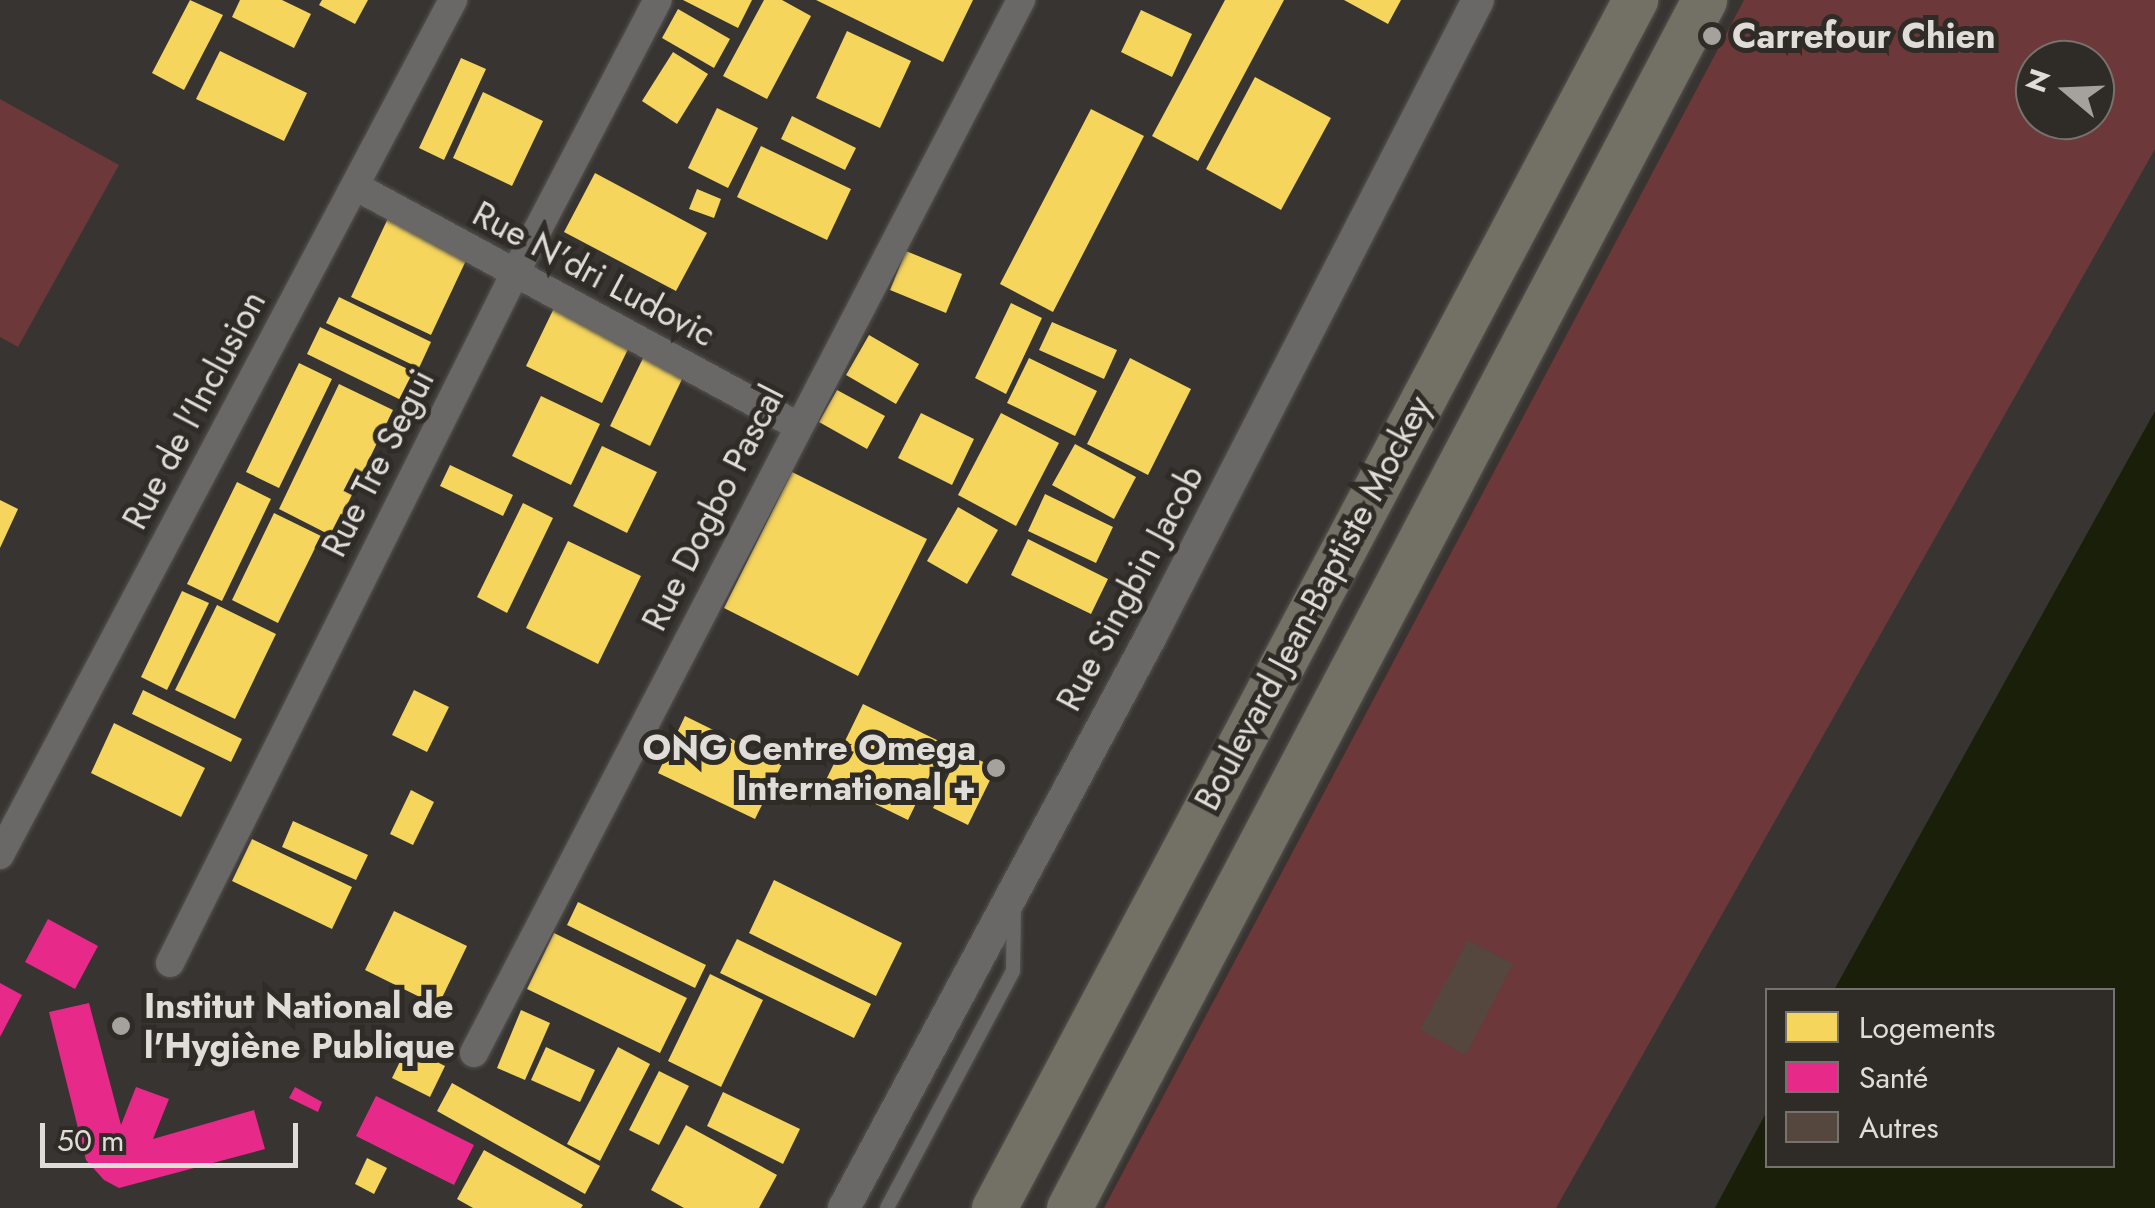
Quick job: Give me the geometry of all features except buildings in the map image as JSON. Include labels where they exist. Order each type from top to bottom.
[{"type":"highway","name":"Boulevard Jean-Baptiste Mockey","points":[[994,1208],[1634,0]]},
{"type":"highway","name":"Boulevard Jean-Baptiste Mockey","points":[[1069,1208],[1704,0]]},
{"type":"street","name":"Rue de l'Inclusion","points":[[0,854],[453,0]]},
{"type":"street","name":"Rue Tre Segui","points":[[170,963],[514,275],[658,0]]},
{"type":"street","name":"Rue Dogbo Pascal","points":[[474,1052],[1021,0]]},
{"type":"street","name":"Rue Singbin Jacob","points":[[844,1208],[1150,638],[1478,0]]},
{"type":"street","name":"Rue N'dri Ludovic","points":[[356,186],[798,426]]},
{"type":"lane","points":[[886,1208],[1013,970],[1013,894]]},
{"type":"shaded area","points":[[1744,0],[2155,0],[2155,149],[1556,1208],[1104,1208]]},
{"type":"shaded area","points":[[0,99],[119,165],[18,347],[0,337]]},
{"type":"shaded area","points":[[2155,411],[2155,1208],[1715,1208],[1765,1115],[1765,1168],[2115,1168],[2115,988],[1835,988]]},
{"type":"place","name":"Carrefour Chien","points":[[1712,36]]},
{"type":"place","name":"ONG Centre Omega International +","points":[[996,768]]},
{"type":"place","name":"Institut National de l'Hygiène Publique","points":[[121,1026]]}]
